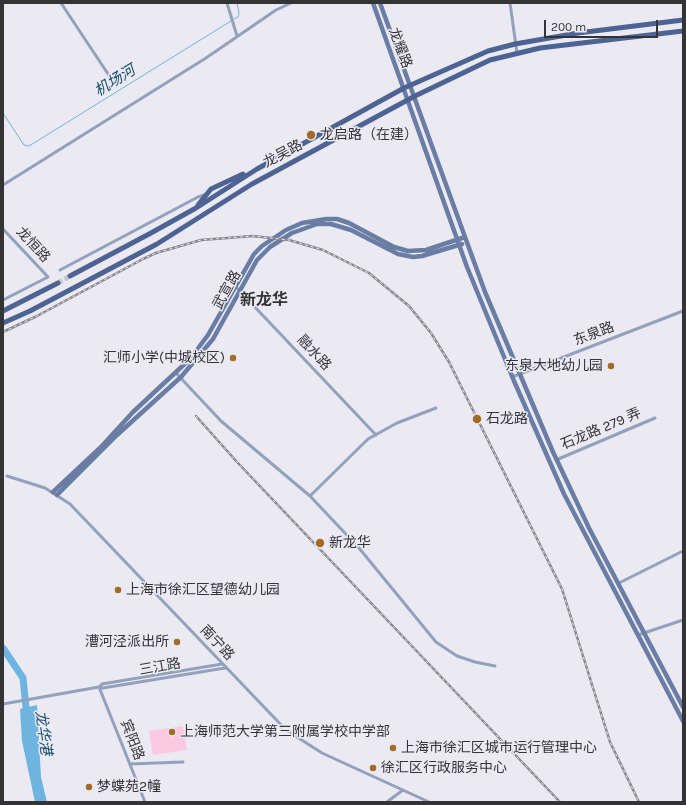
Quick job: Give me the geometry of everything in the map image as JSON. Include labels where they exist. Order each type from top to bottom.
[{"type":"main road","name":"龙耀路","points":[[373,3],[408,100]]},
{"type":"main road","name":"龙耀路","points":[[380,3],[415,96]]},
{"type":"main road","name":"龙吴路","points":[[70,276],[196,208],[257,169],[404,88],[488,51],[515,44],[578,33],[683,20]]},
{"type":"main road","name":"龙吴路","points":[[3,323],[30,311],[157,244],[252,184],[415,96],[490,60],[517,53],[569,44],[683,31]]},
{"type":"main road","points":[[415,96],[484,292],[556,460],[570,491],[683,707]]},
{"type":"main road","points":[[408,100],[458,240],[512,377],[564,494],[683,721]]},
{"type":"main road","points":[[196,208],[204,195],[211,189],[257,169]]},
{"type":"main road","points":[[53,492],[101,448],[114,432],[154,392],[176,373],[203,344],[237,288],[254,254],[262,246],[286,230],[302,223],[326,219],[337,219],[349,223],[394,247],[408,251],[426,250],[465,239]]},
{"type":"main road","name":"武宣路","points":[[57,495],[117,435],[182,377],[213,339],[237,288],[257,260],[270,247],[292,233],[317,224],[342,226],[398,254],[413,257],[422,256],[460,245],[465,239]]},
{"type":"main road","points":[[3,311],[58,283]]},
{"type":"street","points":[[61,3],[116,86]]},
{"type":"street","points":[[227,3],[237,36]]},
{"type":"street","points":[[3,185],[276,10],[291,3]]},
{"type":"street","points":[[510,3],[517,53]]},
{"type":"street","points":[[60,270],[204,195]]},
{"type":"street","name":"龙恒路","points":[[3,229],[48,277],[3,300]]},
{"type":"street","name":"融水路","points":[[237,288],[376,435]]},
{"type":"street","name":"东泉路","points":[[512,377],[683,311]]},
{"type":"street","points":[[176,373],[182,377],[221,421],[310,496],[359,548],[436,642],[458,656],[475,662],[495,666]]},
{"type":"street","points":[[310,496],[368,439],[397,423],[436,408]]},
{"type":"street","name":"石龙路 279 弄","points":[[556,460],[655,418]]},
{"type":"street","name":"南宁路","points":[[7,476],[35,484],[53,492],[70,504],[276,721],[298,739],[322,753],[429,802]]},
{"type":"street","points":[[619,583],[683,551]]},
{"type":"street","points":[[638,635],[683,620]]},
{"type":"street","name":"三江路","points":[[3,704],[99,686],[102,684],[222,664]]},
{"type":"street","name":"三江路","points":[[99,686],[103,688],[225,668]]},
{"type":"street","name":"宾阳路","points":[[99,686],[144,802]]},
{"type":"street","points":[[130,764],[183,762]]},
{"type":"street","points":[[388,802],[403,790]]},
{"type":"shaded area","points":[[183,726],[187,750],[153,755],[149,731]]},
{"type":"water","points":[[37,705],[41,777],[47,802],[35,802],[22,741],[20,709]]},
{"type":"waterway","name":"机场河","points":[[234,19],[238,17],[239,13],[237,3]]},
{"type":"waterway","name":"机场河","points":[[3,113],[24,145],[29,146],[231,21]]},
{"type":"waterway","name":"龙华港","points":[[3,648],[23,678],[27,717]]},
{"type":"tunnel","points":[[58,283],[70,276]]},
{"type":"railway","points":[[3,332],[37,316],[143,259],[156,253],[201,240],[253,236],[289,240],[323,250],[369,273],[409,306],[431,333],[449,362],[562,589],[610,742],[639,802]]},
{"type":"railway","points":[[196,416],[237,462],[560,802]]},
{"type":"place","name":"龙启路（在建）","points":[[311,135]]},
{"type":"place","name":"汇师小学(中城校区)","points":[[233,358]]},
{"type":"place","name":"东泉大地幼儿园","points":[[611,366]]},
{"type":"place","name":"石龙路","points":[[477,419]]},
{"type":"place","name":"新龙华","points":[[320,543]]},
{"type":"place","name":"上海市徐汇区望德幼儿园","points":[[118,590]]},
{"type":"place","name":"漕河泾派出所","points":[[177,642]]},
{"type":"place","name":"上海师范大学第三附属学校中学部","points":[[172,732]]},
{"type":"place","name":"上海市徐汇区城市运行管理中心","points":[[393,748]]},
{"type":"place","name":"徐汇区行政服务中心","points":[[373,768]]},
{"type":"place","name":"梦蝶苑2幢","points":[[89,787]]},
{"type":"district","name":"新龙华","points":[[264,300]]}]
